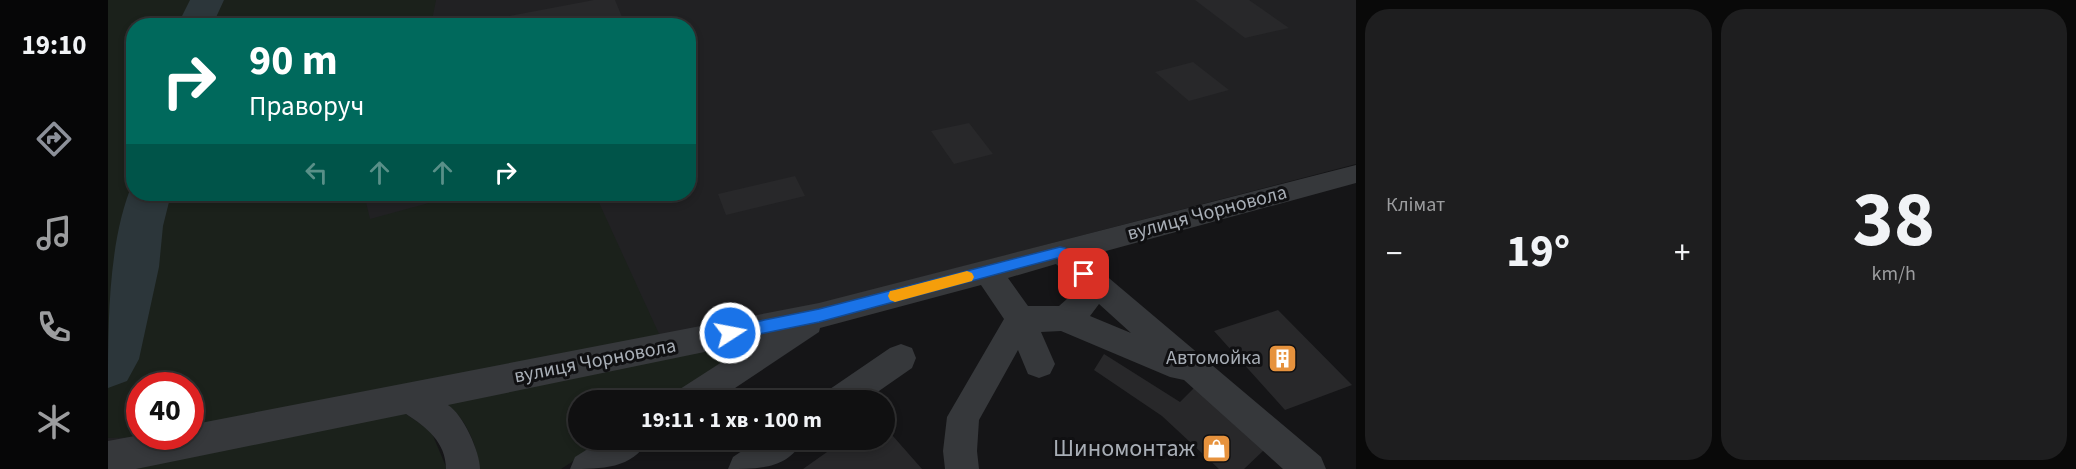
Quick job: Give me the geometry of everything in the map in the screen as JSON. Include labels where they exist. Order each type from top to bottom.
[{"type":"street","name":"вулиця Чорновола","points":[[108,458],[819,316],[1356,174]]},
{"type":"street","points":[[1060,252],[1309,469]]},
{"type":"street","points":[[987,272],[1020,318],[1039,364]]},
{"type":"street","points":[[1065,319],[1082,308],[1091,293],[1084,274]]},
{"type":"street","points":[[706,390],[819,316]]},
{"type":"street","points":[[1020,318],[1065,319],[1205,377]]},
{"type":"street","points":[[962,469],[960,451],[963,417],[1020,318]]},
{"type":"street","points":[[855,390],[901,358]]},
{"type":"street","points":[[410,398],[444,421],[463,459],[463,469]]},
{"type":"street","points":[[587,469],[616,450]]},
{"type":"street","points":[[745,469],[772,450]]},
{"type":"shaded area","points":[[108,0],[1356,0],[1356,164],[815,305],[204,426],[204,372],[126,372],[126,440],[108,445]]},
{"type":"shaded area","points":[[108,0],[436,0],[432,18],[126,18],[126,201],[366,201],[370,219],[436,201],[598,201],[660,336],[204,426],[204,372],[126,372],[126,437],[108,438]]},
{"type":"shaded area","points":[[761,339],[682,390],[568,390],[568,450],[590,450],[561,469],[479,469],[476,451],[469,432],[459,416],[445,403]]},
{"type":"shaded area","points":[[403,412],[431,431],[447,469],[120,469]]},
{"type":"building","points":[[594,0],[615,0],[622,17],[617,18],[499,18]]},
{"type":"building","points":[[1195,0],[1249,0],[1289,28],[1245,38]]},
{"type":"building","points":[[1193,62],[1229,90],[1189,101],[1155,72]]},
{"type":"building","points":[[969,123],[993,154],[954,164],[931,131]]},
{"type":"building","points":[[795,176],[805,196],[726,215],[718,194]]},
{"type":"building","name":"Автомойка","points":[[1278,310],[1352,385],[1285,410],[1214,331]]},
{"type":"building","points":[[1104,354],[1180,402],[1194,388],[1264,450],[1244,469],[1219,469],[1162,416],[1094,370]]},
{"type":"building","points":[[895,438],[922,469],[803,469],[830,450],[895,450]]},
{"type":"waterway","points":[[198,18],[207,0]]},
{"type":"waterway","points":[[108,364],[112,359],[135,267],[140,226],[147,201]]},
{"type":"slow traffic","points":[[895,296],[967,277]]},
{"type":"place","name":"Автомойка","points":[[1282,358]]},
{"type":"place","name":"Шиномонтаж","points":[[1216,448]]},
{"type":"route","points":[[730,333],[819,316],[1060,252],[1084,274]]}]
